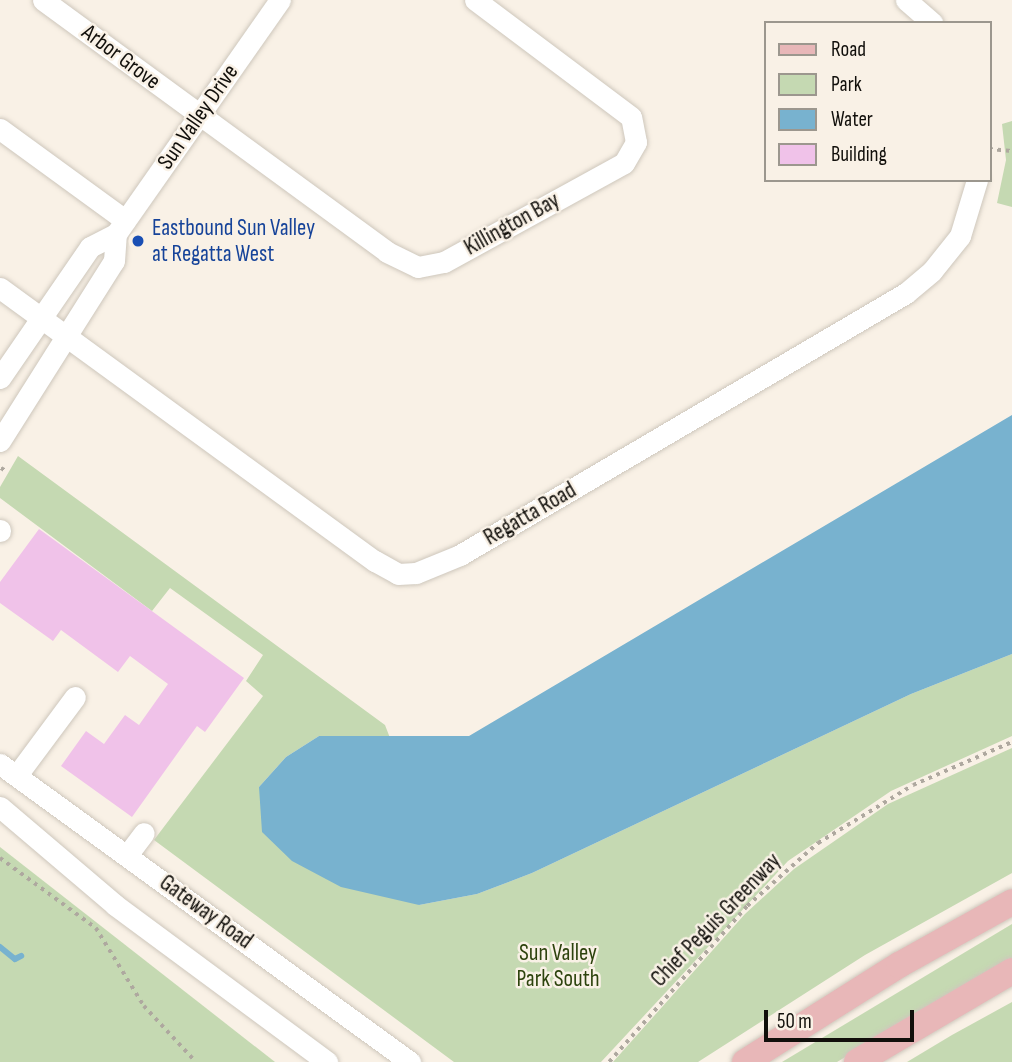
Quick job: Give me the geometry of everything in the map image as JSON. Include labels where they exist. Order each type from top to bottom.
[{"type":"main road","points":[[745,1062],[863,987],[1012,902]]},
{"type":"main road","points":[[857,1062],[1012,971]]},
{"type":"street","name":"Arbor Grove","points":[[43,0],[198,115]]},
{"type":"street","name":"Killington Bay","points":[[198,115],[387,252],[418,267],[444,262],[624,163],[636,142],[631,117],[475,0]]},
{"type":"street","points":[[906,0],[930,21]]},
{"type":"street","name":"Sun Valley Drive","points":[[0,441],[90,247],[120,227],[198,115],[270,4]]},
{"type":"street","points":[[0,129],[120,227]]},
{"type":"street","name":"Regatta Road","points":[[0,288],[375,561],[398,574],[416,573],[460,555],[906,293],[932,271],[960,236],[976,182]]},
{"type":"street","name":"Sun Valley Drive","points":[[0,378],[114,261],[120,227]]},
{"type":"street","points":[[8,770],[75,697]]},
{"type":"street","name":"Gateway Road","points":[[8,770],[128,854],[410,1062]]},
{"type":"street","points":[[0,807],[116,905],[327,1062]]},
{"type":"street","points":[[128,854],[144,833]]},
{"type":"path","points":[[991,149],[1012,151]]},
{"type":"path","points":[[1,468],[6,471]]},
{"type":"path","name":"Chief Peguis Greenway","points":[[608,1062],[747,906],[818,843],[914,785],[1012,742]]},
{"type":"path","points":[[0,858],[96,928],[144,1006],[197,1062]]},
{"type":"green space","points":[[1012,121],[1012,207],[997,203],[1006,160],[1002,124]]},
{"type":"green space","name":"Sun Valley Park South","points":[[18,456],[385,725],[390,738],[319,736],[286,757],[259,787],[419,905],[477,894],[532,873],[911,694],[1012,654],[1012,736],[891,791],[788,861],[601,1062],[454,1062],[154,840],[263,696],[246,681],[263,655],[170,588],[152,611],[0,498],[0,487]]},
{"type":"green space","points":[[1012,748],[1012,873],[865,955],[698,1062],[613,1062],[745,914],[794,869],[888,804]]},
{"type":"green space","points":[[0,847],[275,1062],[0,1062]]},
{"type":"green space","points":[[1012,924],[1012,958],[837,1062],[782,1062]]},
{"type":"green space","points":[[1012,1002],[1012,1062],[907,1062],[952,1035]]},
{"type":"water","points":[[1012,415],[1012,654],[911,694],[532,873],[477,894],[419,905],[341,887],[292,861],[262,832],[259,787],[286,757],[319,736],[469,736]]},
{"type":"building","points":[[39,529],[244,678],[205,732],[197,726],[132,817],[61,766],[86,731],[104,744],[125,715],[139,725],[168,684],[130,656],[118,672],[61,630],[53,641],[0,603],[0,582]]},
{"type":"waterway","points":[[0,947],[15,959],[21,956]]},
{"type":"place","name":"Eastbound Sun Valley at Regatta West","points":[[138,241]]}]
